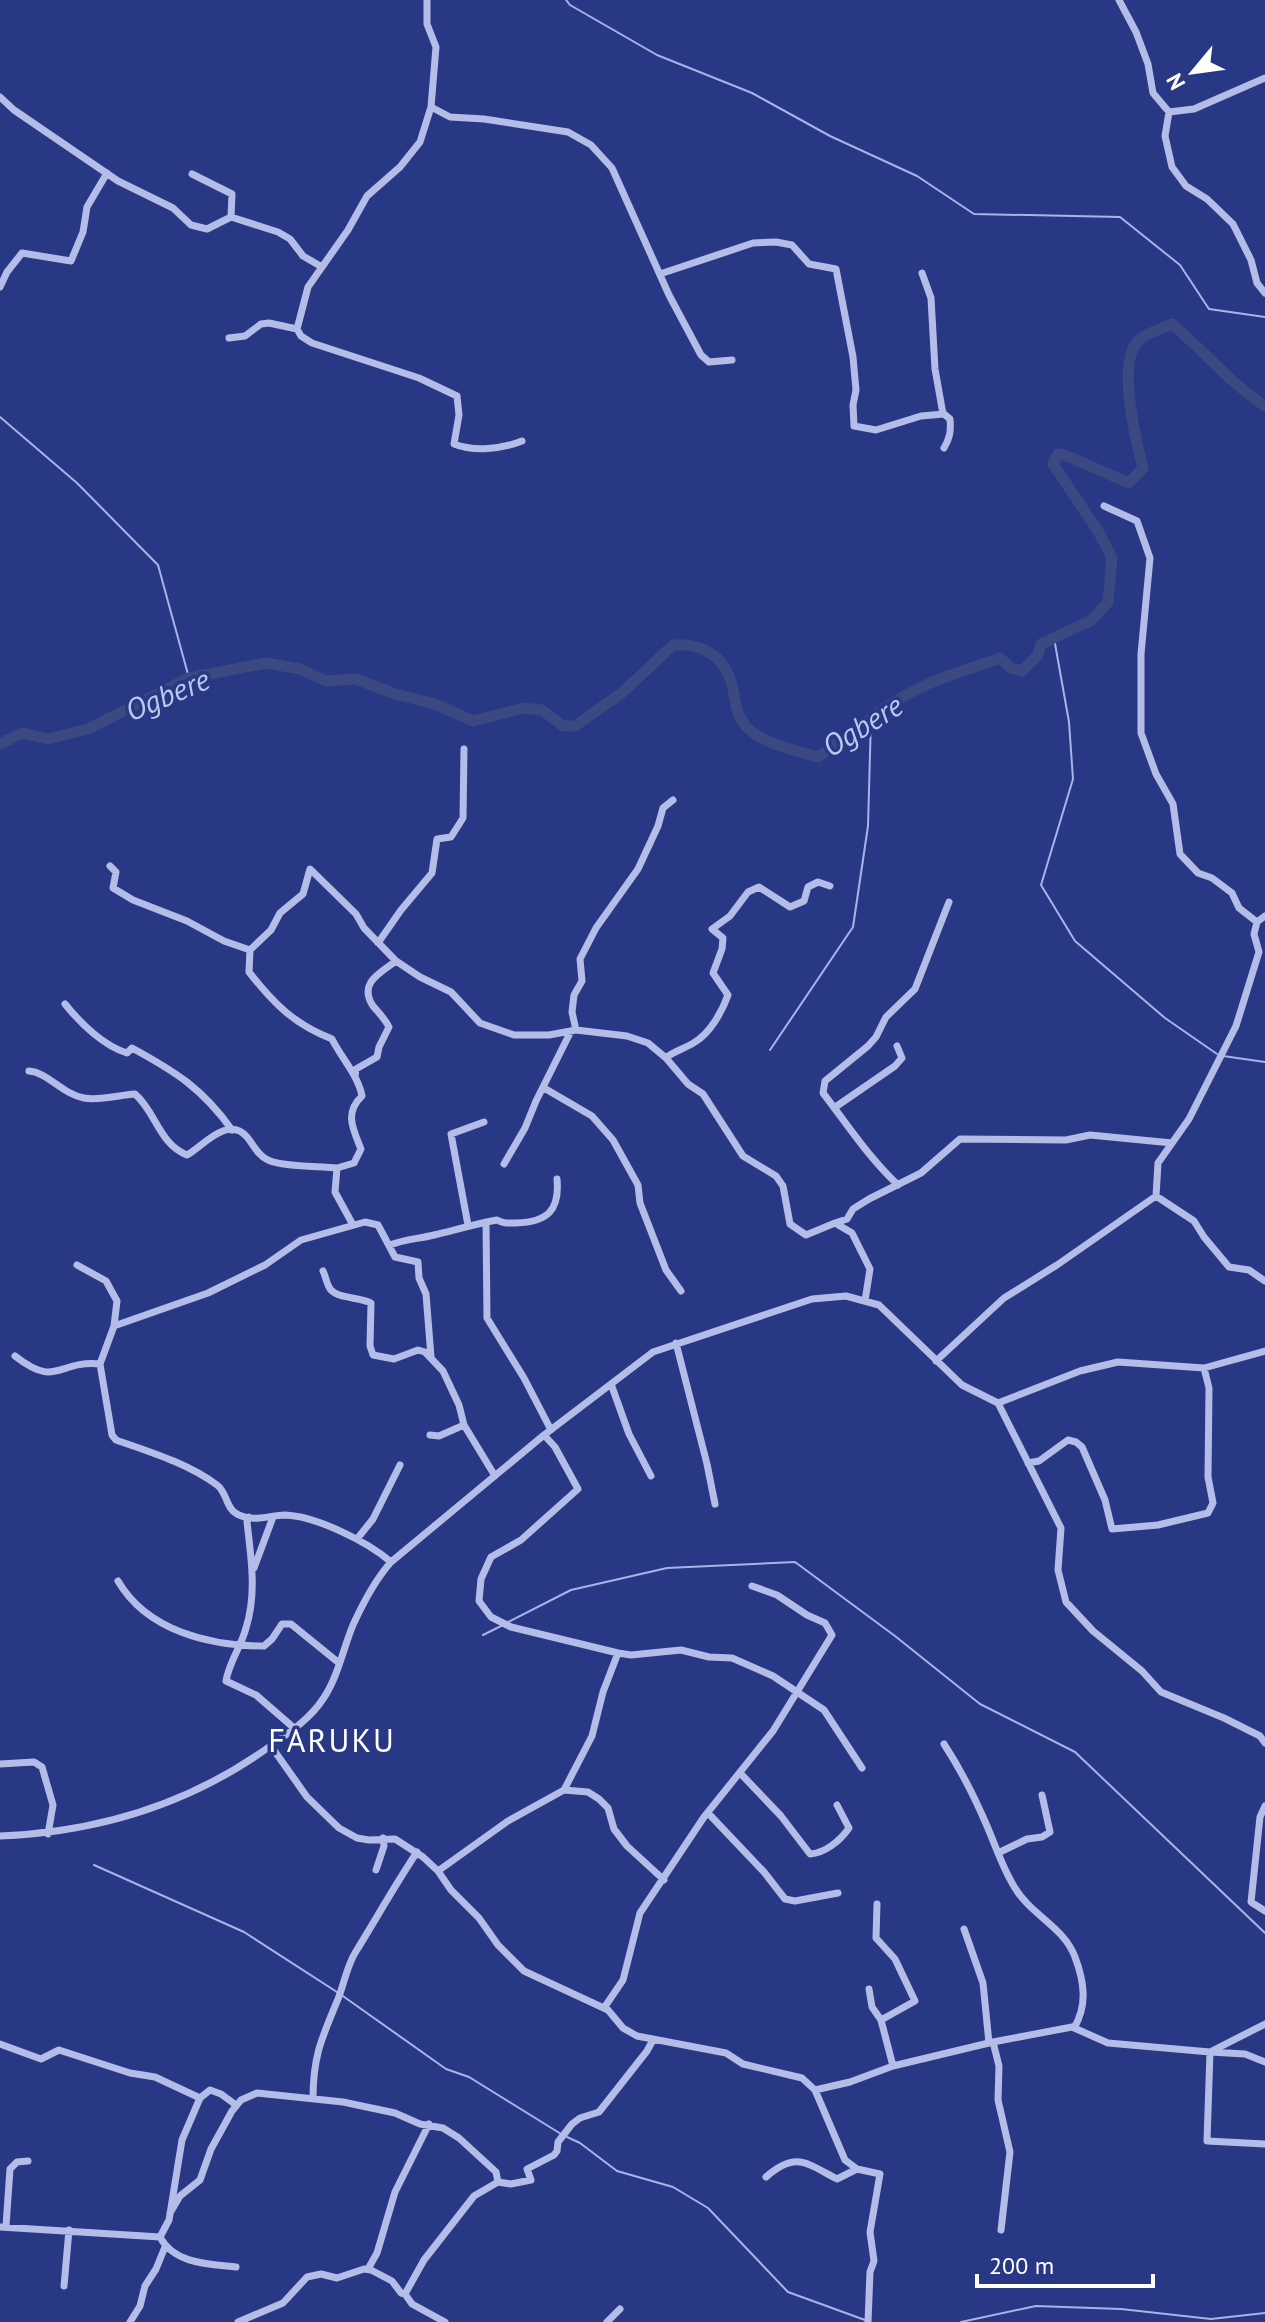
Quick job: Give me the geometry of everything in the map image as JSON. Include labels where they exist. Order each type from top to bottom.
[{"type":"street","points":[[427,0],[427,24],[436,47],[431,107],[420,142],[400,167],[367,196],[308,287],[297,329],[312,343],[419,378],[457,396],[459,415],[454,444],[468,449],[510,446],[522,441]]},
{"type":"street","points":[[1119,0],[1148,64],[1153,93],[1169,112],[1165,136],[1172,167],[1186,186],[1207,199],[1233,224],[1251,260],[1257,283],[1265,293]]},
{"type":"street","points":[[1169,112],[1194,109],[1265,78]]},
{"type":"street","points":[[0,97],[14,110],[107,173],[142,195],[173,208],[197,229],[207,229],[231,217],[278,232],[290,239],[303,256],[322,267]]},
{"type":"street","points":[[431,107],[450,117],[568,132],[591,145],[612,168],[701,355],[709,362],[732,360]]},
{"type":"street","points":[[0,287],[22,253],[71,261],[83,232],[87,207],[107,173]]},
{"type":"street","points":[[192,174],[232,194],[231,217]]},
{"type":"street","points":[[660,274],[753,243],[776,242],[792,245],[809,264],[836,269],[853,357],[856,390],[854,426],[876,430],[921,416],[943,414],[950,419],[950,438],[944,448]]},
{"type":"street","points":[[922,273],[931,298],[935,369],[943,414]]},
{"type":"street","points":[[229,338],[245,336],[261,324],[297,329]]},
{"type":"street","points":[[1104,506],[1137,521],[1150,558],[1141,654],[1141,733],[1156,774],[1173,804],[1180,854],[1198,873],[1212,878],[1232,893],[1239,908],[1257,922]]},
{"type":"street","points":[[378,943],[432,873],[437,839],[451,837],[463,818],[464,749]]},
{"type":"street","points":[[504,1164],[574,1030],[574,995],[582,981],[580,959],[596,928],[638,869],[663,808],[673,800]]},
{"type":"street","points":[[110,866],[116,872],[113,888],[133,900],[250,950]]},
{"type":"street","points":[[29,1071],[39,1072],[59,1089],[84,1098],[135,1094],[146,1105],[162,1135],[187,1155],[216,1134],[232,1130],[245,1134],[257,1152],[269,1161],[337,1168],[354,1163],[361,1149],[349,1118],[354,1104],[362,1096],[360,1084],[332,1039],[308,1030],[273,1002],[249,972],[250,950],[271,930],[280,913],[303,894],[310,869],[356,914],[396,961],[451,992],[480,1023],[514,1035],[549,1035],[574,1030],[627,1036],[648,1043],[666,1058],[688,1084],[703,1094],[743,1156],[776,1176],[783,1186],[790,1224],[806,1235],[847,1219],[853,1209],[869,1199],[921,1173],[960,1139],[1066,1140],[1090,1135],[1172,1143]]},
{"type":"street","points":[[666,1058],[674,1051],[696,1042],[723,1012],[728,995],[713,973],[723,938],[712,929],[730,916],[748,892],[759,887],[790,907],[804,901],[808,887],[818,882],[830,886]]},
{"type":"street","points":[[898,1185],[882,1170],[823,1093],[825,1081],[868,1046],[886,1017],[915,989],[949,902]]},
{"type":"street","points":[[1156,1196],[1158,1163],[1189,1119],[1236,1026],[1259,952],[1254,934],[1257,922],[1265,916]]},
{"type":"street","points":[[355,1077],[356,1069],[377,1057],[389,1027],[370,1001],[367,989],[370,981],[396,961]]},
{"type":"street","points":[[65,1004],[75,1017],[111,1048],[127,1053],[132,1048],[177,1072],[217,1108],[232,1130]]},
{"type":"street","points":[[834,1108],[895,1066],[902,1058],[897,1046]]},
{"type":"street","points":[[544,1088],[592,1116],[613,1140],[638,1185],[640,1203],[666,1270],[681,1291]]},
{"type":"street","points":[[468,1225],[451,1134],[484,1122]]},
{"type":"street","points":[[337,1168],[335,1192],[353,1225]]},
{"type":"street","points":[[390,1245],[486,1222],[537,1222],[549,1214],[554,1205],[558,1192],[557,1179]]},
{"type":"street","points":[[1156,1196],[1194,1221],[1229,1267],[1249,1270],[1265,1281]]},
{"type":"street","points":[[936,1361],[1004,1298],[1156,1196]]},
{"type":"street","points":[[114,1326],[208,1293],[265,1265],[301,1240],[365,1222],[378,1225],[395,1257],[418,1262],[419,1278],[426,1294],[431,1357]]},
{"type":"street","points":[[486,1222],[487,1318],[524,1378],[547,1432],[578,1489],[521,1540],[491,1557],[481,1579],[479,1601],[491,1617],[511,1627],[618,1653],[631,1655],[681,1650],[709,1657],[732,1658],[773,1676],[824,1710],[862,1768]]},
{"type":"street","points":[[835,1223],[852,1233],[870,1269],[865,1301]]},
{"type":"street","points":[[77,1265],[106,1281],[118,1311],[100,1364],[112,1435],[116,1440],[158,1454],[215,1483],[224,1492],[236,1514],[249,1517],[292,1516],[357,1539],[391,1562]]},
{"type":"street","points":[[323,1271],[329,1289],[334,1293],[371,1303],[370,1346],[373,1355],[394,1359],[418,1350],[431,1357],[447,1378],[464,1425],[495,1476]]},
{"type":"street","points":[[0,1836],[48,1834],[106,1824],[186,1797],[236,1770],[310,1716],[324,1697],[354,1624],[380,1575],[391,1562],[547,1432],[653,1352],[812,1299],[846,1296],[879,1305],[962,1385],[998,1403],[1061,1528],[1058,1570],[1066,1602],[1093,1631],[1142,1671],[1161,1692],[1263,1737]]},
{"type":"street","points":[[676,1343],[715,1504]]},
{"type":"street","points":[[998,1403],[1080,1371],[1118,1362],[1204,1368],[1265,1351]]},
{"type":"street","points":[[15,1356],[44,1374],[83,1362],[100,1364]]},
{"type":"street","points":[[1028,1463],[1039,1461],[1068,1440],[1076,1442],[1082,1447],[1105,1500],[1112,1529],[1158,1525],[1208,1513],[1213,1503],[1208,1477],[1209,1388],[1204,1368]]},
{"type":"street","points":[[611,1384],[629,1434],[651,1476]]},
{"type":"street","points":[[430,1435],[439,1436],[464,1425]]},
{"type":"street","points":[[357,1539],[373,1519],[400,1465]]},
{"type":"street","points":[[249,1517],[253,1570],[251,1605],[246,1630],[226,1681],[256,1695],[294,1728]]},
{"type":"street","points":[[253,1570],[273,1517]]},
{"type":"street","points":[[118,1581],[127,1597],[145,1614],[206,1642],[264,1646],[282,1624],[291,1624],[339,1663]]},
{"type":"street","points":[[604,2008],[623,1980],[640,1913],[664,1880],[680,1850],[773,1731],[832,1635],[825,1623],[777,1595],[752,1586]]},
{"type":"street","points":[[438,1871],[508,1821],[564,1790],[592,1736],[603,1692],[618,1653]]},
{"type":"street","points":[[944,1744],[967,1784],[1014,1887],[1026,1905],[1054,1926],[1074,1953],[1083,1987],[1084,2007],[1074,2028]]},
{"type":"street","points":[[271,1746],[307,1797],[339,1828],[357,1838],[402,1842],[417,1852],[438,1871],[451,1890],[524,1971],[604,2008],[623,2028],[653,2040],[726,2053],[743,2064],[802,2078],[815,2090],[845,2160],[857,2169],[880,2174],[870,2232],[874,2261],[870,2272],[868,2322]]},
{"type":"street","points":[[0,1764],[34,1762],[42,1767],[53,1805],[48,1834]]},
{"type":"street","points":[[741,1774],[781,1816],[810,1854],[828,1847],[843,1837],[849,1828],[837,1805]]},
{"type":"street","points":[[564,1790],[588,1792],[599,1799],[608,1808],[614,1829],[627,1846],[664,1880]]},
{"type":"street","points":[[998,1853],[1050,1832],[1042,1795]]},
{"type":"street","points":[[1265,1806],[1260,1817],[1251,1902],[1265,1911]]},
{"type":"street","points":[[708,1813],[785,1899],[795,1901],[838,1893]]},
{"type":"street","points":[[376,1870],[384,1846],[383,1838]]},
{"type":"street","points":[[313,2099],[313,2076],[319,2045],[354,1954],[417,1852]]},
{"type":"street","points":[[877,1904],[876,1938],[895,1959],[915,2001],[881,2020]]},
{"type":"street","points":[[964,1929],[983,1983],[991,2042],[999,2066],[998,2100],[1010,2152],[1001,2230]]},
{"type":"street","points":[[869,1989],[872,2007],[881,2020],[893,2066]]},
{"type":"street","points":[[1210,2052],[1265,2024]]},
{"type":"street","points":[[815,2090],[850,2082],[893,2066],[991,2042],[1074,2028],[1108,2043],[1245,2054],[1265,2062]]},
{"type":"street","points":[[405,2294],[424,2260],[474,2196],[498,2182],[511,2184],[531,2180],[527,2169],[554,2155],[558,2142],[578,2119],[599,2112],[653,2040]]},
{"type":"street","points":[[0,2044],[41,2059],[59,2050],[130,2073],[155,2077],[200,2098]]},
{"type":"street","points":[[1210,2052],[1207,2141],[1265,2144]]},
{"type":"street","points":[[170,2213],[182,2140],[200,2098],[210,2090],[236,2105]]},
{"type":"street","points":[[236,2267],[187,2260],[165,2247],[160,2237],[180,2196],[200,2180],[211,2149],[236,2105],[257,2093],[395,2113],[420,2124],[443,2128],[459,2138],[496,2172],[498,2182]]},
{"type":"street","points":[[238,2322],[283,2303],[307,2277],[321,2274],[344,2277],[368,2269],[377,2253],[395,2192],[429,2124]]},
{"type":"street","points":[[28,2161],[17,2162],[10,2169],[3,2226],[160,2237]]},
{"type":"street","points":[[766,2177],[789,2161],[803,2161],[836,2179],[857,2169]]},
{"type":"street","points":[[64,2286],[69,2230]]},
{"type":"street","points":[[130,2322],[165,2247]]},
{"type":"street","points":[[368,2269],[392,2281],[412,2304],[445,2322]]},
{"type":"street","points":[[607,2322],[620,2309]]},
{"type":"waterway","points":[[566,0],[657,55],[752,93],[830,136],[917,176],[974,214],[1120,217],[1180,265],[1209,309],[1265,317]]},
{"type":"waterway","name":"Ogbere","points":[[0,744],[22,733],[48,739],[88,729],[189,678],[266,663],[300,669],[326,681],[356,679],[395,694],[435,704],[473,721],[524,708],[542,710],[563,726],[575,726],[623,692],[673,645],[682,645],[706,651],[725,668],[740,718],[751,731],[778,745],[818,757],[883,709],[928,684],[1000,658],[1011,668],[1022,671],[1038,655],[1041,644],[1092,620],[1108,602],[1112,558],[1098,531],[1053,464],[1058,454],[1065,455],[1129,483],[1143,468],[1129,383],[1132,351],[1141,338],[1172,324],[1228,377],[1265,406]]},
{"type":"waterway","points":[[0,417],[77,483],[158,565],[189,678]]},
{"type":"waterway","points":[[1054,638],[1069,722],[1073,779],[1041,885],[1075,941],[1165,1018],[1217,1054]]},
{"type":"waterway","points":[[770,1050],[853,927],[868,826],[871,718]]},
{"type":"waterway","points":[[1223,1056],[1265,1062]]},
{"type":"waterway","points":[[508,1622],[571,1590],[667,1568],[795,1562],[980,1704],[1075,1752],[1265,1933]]},
{"type":"waterway","points":[[483,1635],[503,1625]]},
{"type":"waterway","points":[[94,1865],[244,1932],[340,1994],[446,2069],[469,2077],[561,2134]]},
{"type":"waterway","points":[[567,2137],[617,2171],[673,2187],[708,2208],[788,2292],[865,2320]]},
{"type":"waterway","points":[[961,2322],[1036,2306],[1121,2309],[1211,2319],[1265,2313]]},
{"type":"district","name":"FARUKU","points":[[332,1740]]}]
